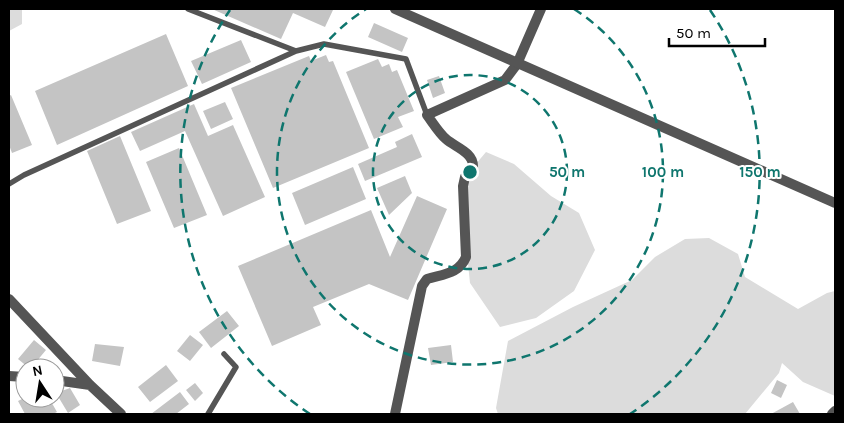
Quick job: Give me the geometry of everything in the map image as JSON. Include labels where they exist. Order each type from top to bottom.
[{"type":"street","points":[[395,9],[835,203]]},
{"type":"street","points":[[395,414],[422,286],[427,279],[457,270],[463,265],[466,257],[463,186],[465,177],[474,166],[473,161],[470,156],[446,139],[427,115],[504,80],[517,64],[541,9]]},
{"type":"street","points":[[9,299],[90,385],[121,414]]},
{"type":"street","points":[[65,381],[90,385]]},
{"type":"street","points":[[832,414],[835,411]]},
{"type":"lane","points":[[188,9],[296,52]]},
{"type":"lane","points":[[9,184],[24,175],[296,52],[324,44],[406,59],[427,115]]},
{"type":"lane","points":[[208,414],[236,367],[224,354]]},
{"type":"shaded area","points":[[9,9],[22,9],[22,24],[9,31]]},
{"type":"shaded area","points":[[486,152],[514,164],[551,196],[579,213],[595,250],[574,291],[536,318],[500,327],[470,283],[465,235],[464,205],[470,171]]},
{"type":"shaded area","points":[[709,238],[738,254],[745,277],[798,309],[827,293],[835,291],[835,396],[803,382],[782,363],[779,373],[745,414],[498,414],[496,408],[508,341],[573,307],[632,280],[655,257],[685,239]]},
{"type":"building","points":[[212,9],[333,10],[325,27],[293,13],[281,39]]},
{"type":"building","points":[[374,23],[408,38],[402,52],[368,37]]},
{"type":"building","points":[[166,34],[188,86],[57,145],[35,91]]},
{"type":"building","points":[[241,40],[251,62],[202,84],[191,61]]},
{"type":"building","points":[[326,55],[329,62],[333,61],[369,148],[273,188],[231,88],[309,56],[311,61]]},
{"type":"building","points":[[378,59],[382,67],[389,64],[392,72],[397,70],[414,111],[398,117],[403,127],[374,139],[346,72]]},
{"type":"building","points":[[439,76],[445,93],[433,98],[427,80]]},
{"type":"building","points":[[11,95],[32,145],[12,153],[9,145],[9,96]]},
{"type":"building","points":[[225,102],[233,119],[211,129],[203,111]]},
{"type":"building","points":[[194,104],[208,136],[233,125],[265,197],[223,216],[185,131],[140,151],[131,132]]},
{"type":"building","points":[[412,134],[422,157],[365,181],[358,164],[397,147],[395,142]]},
{"type":"building","points":[[120,136],[151,211],[117,224],[87,151]]},
{"type":"building","points":[[179,148],[207,215],[174,228],[146,162]]},
{"type":"building","points":[[353,167],[366,199],[305,225],[292,193]]},
{"type":"building","points":[[405,176],[412,193],[389,215],[377,188]]},
{"type":"building","points":[[417,196],[447,209],[408,300],[369,284],[313,307],[321,325],[272,346],[238,266],[371,210],[390,257]]},
{"type":"building","points":[[227,311],[239,326],[211,348],[199,332]]},
{"type":"building","points":[[190,335],[203,345],[190,361],[177,351]]},
{"type":"building","points":[[34,340],[46,350],[39,358],[19,358]]},
{"type":"building","points":[[95,344],[124,347],[120,366],[92,361]]},
{"type":"building","points":[[451,345],[453,362],[431,365],[428,348]]},
{"type":"building","points":[[166,365],[178,381],[150,402],[138,387]]},
{"type":"building","points":[[777,380],[787,385],[781,398],[771,393]]},
{"type":"building","points":[[195,383],[203,393],[195,401],[186,390]]},
{"type":"building","points":[[70,388],[80,405],[68,413],[65,408],[65,390]]},
{"type":"building","points":[[180,392],[189,404],[176,414],[151,414]]},
{"type":"building","points":[[793,402],[800,414],[771,414]]},
{"type":"building","points":[[22,408],[55,408],[57,412],[53,414],[25,414]]}]
